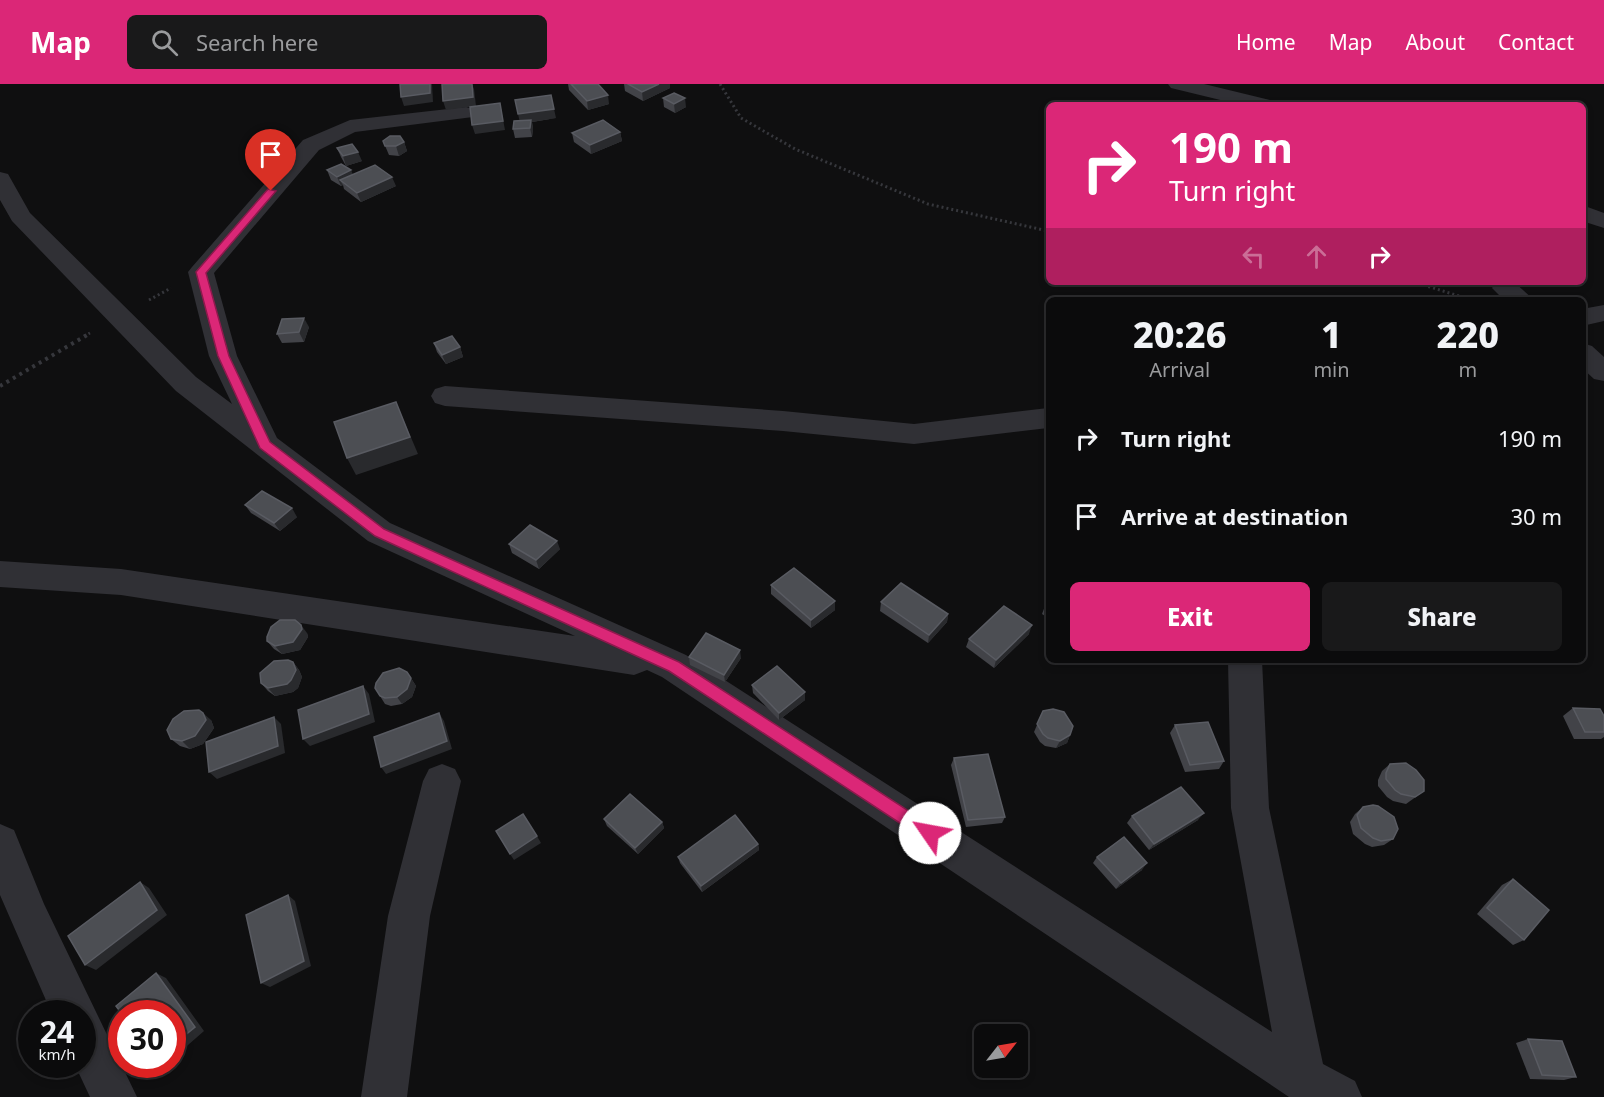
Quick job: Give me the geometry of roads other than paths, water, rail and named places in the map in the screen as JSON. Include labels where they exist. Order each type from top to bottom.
[{"type":"street","points":[[1178,84],[1254,102]]},
{"type":"street","points":[[265,445],[223,356],[201,272],[310,145],[350,126],[466,113]]},
{"type":"street","points":[[0,179],[20,216],[177,375],[380,532],[674,666],[1320,1090]]},
{"type":"street","points":[[1586,214],[1604,221]]},
{"type":"street","points":[[1586,317],[1604,313]]},
{"type":"street","points":[[1586,356],[1604,372]]},
{"type":"street","points":[[445,396],[783,421],[914,434],[1046,418]]},
{"type":"street","points":[[0,574],[121,582],[674,666]]},
{"type":"street","points":[[1245,663],[1250,808],[1320,1090]]},
{"type":"street","points":[[384,1097],[409,916],[442,781]]},
{"type":"street","points":[[0,843],[29,917],[68,1000]]},
{"type":"street","points":[[96,1059],[114,1097]]}]
